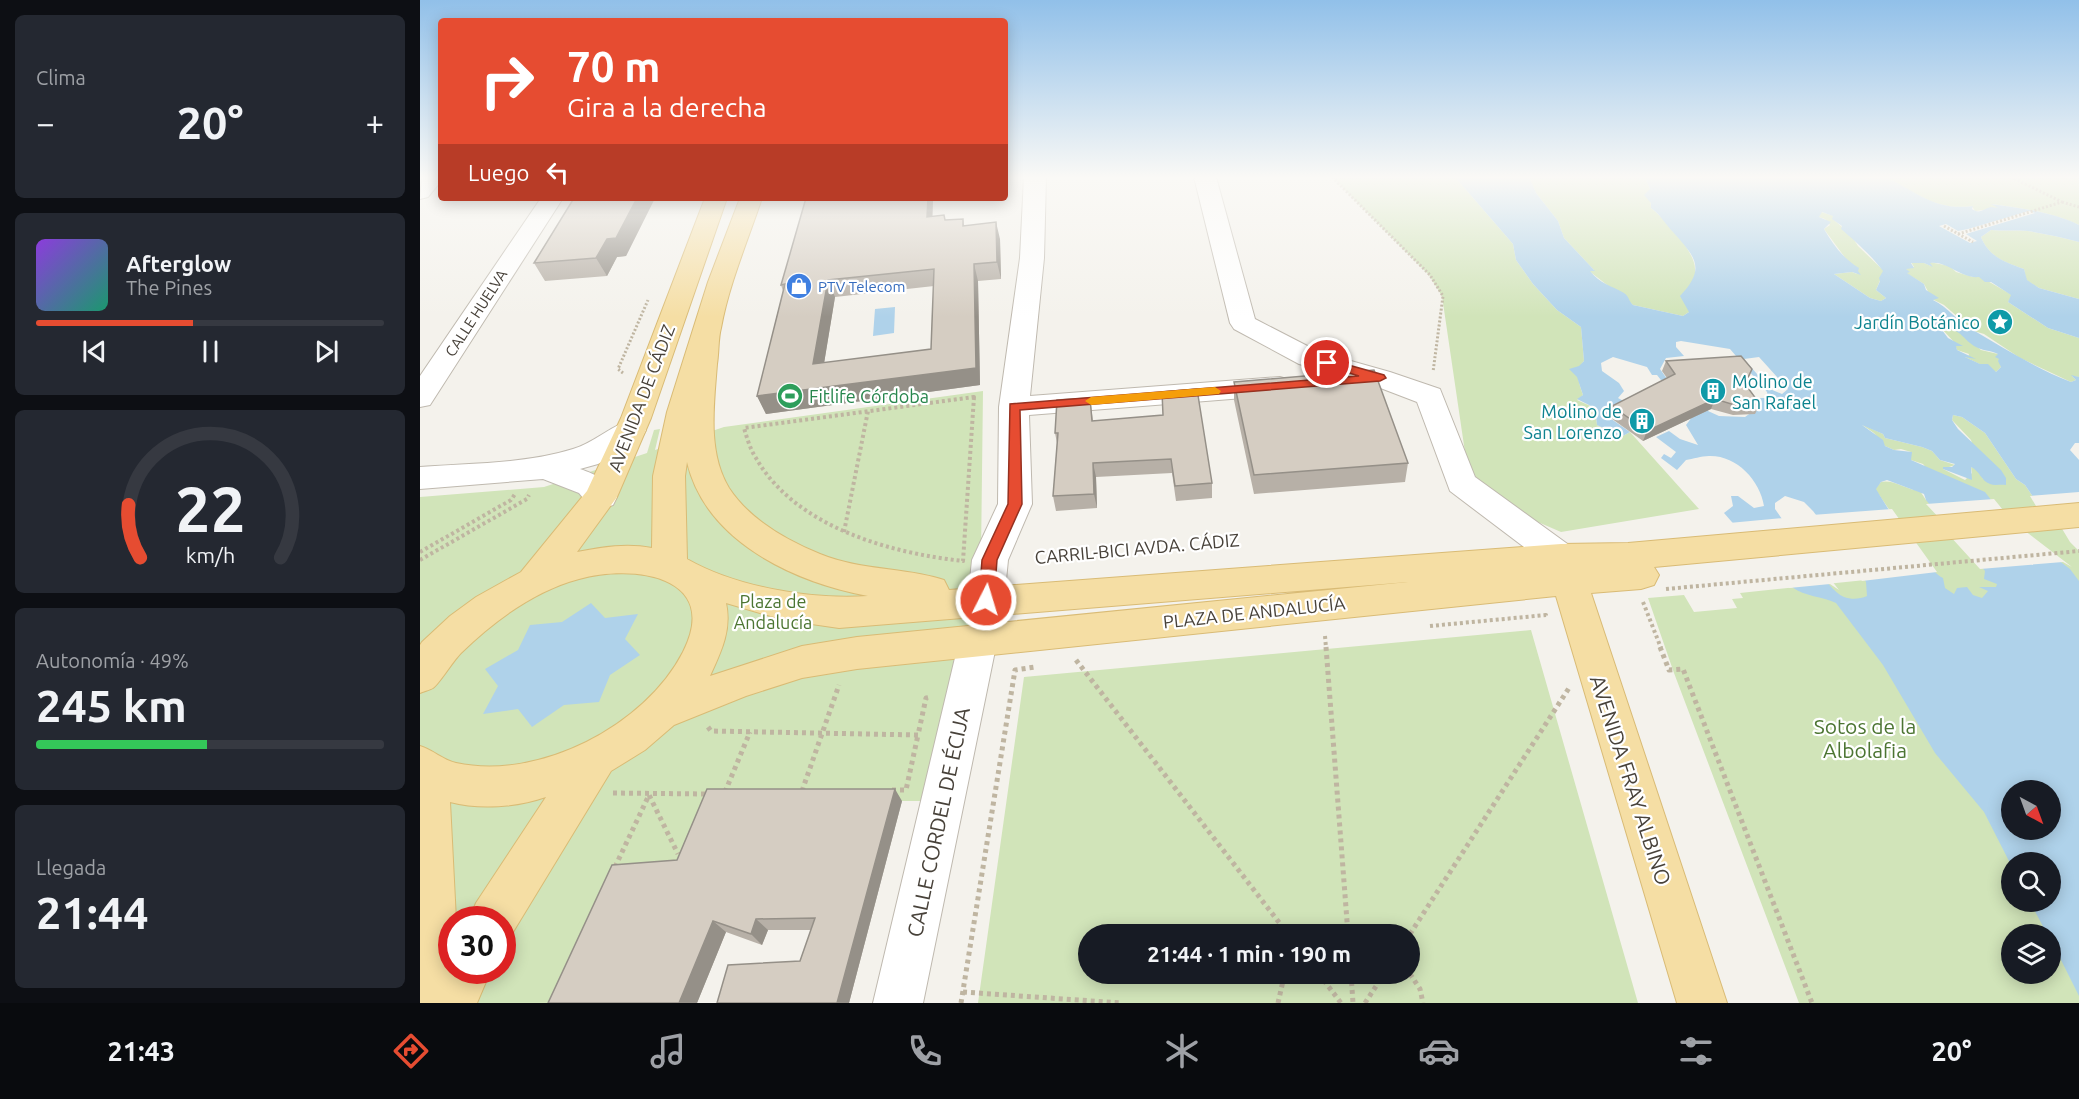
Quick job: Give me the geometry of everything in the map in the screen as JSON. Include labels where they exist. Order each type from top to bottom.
[{"type":"main road","name":"AVENIDA DE CÁDIZ","points":[[534,581],[601,497],[630,430],[706,224]]},
{"type":"main road","points":[[681,572],[669,476],[672,457],[682,412],[721,282],[742,224]]},
{"type":"main road","points":[[707,329],[700,443],[704,470],[714,491],[730,513],[752,532],[780,550],[816,567],[982,620]]},
{"type":"main road","points":[[1641,580],[2079,515]]},
{"type":"main road","points":[[1641,580],[2079,535]]},
{"type":"main road","name":"PLAZA DE ANDALUCÍA","points":[[420,676],[440,648],[470,620],[501,598],[534,581],[572,567],[608,560],[642,559],[779,606],[806,611],[982,620],[1504,587],[1566,570],[1641,580]]},
{"type":"main road","name":"AVENIDA FRAY ALBINO","points":[[1566,570],[1702,1003]]},
{"type":"main road","name":"PLAZA DE ANDALUCÍA","points":[[678,706],[687,681],[704,650],[710,622],[707,600],[681,572]]},
{"type":"main road","points":[[420,634],[470,620]]},
{"type":"main road","name":"PLAZA DE ANDALUCÍA","points":[[423,768],[458,785],[501,787],[548,777],[596,758],[678,706],[738,682],[801,663],[847,655],[982,620]]},
{"type":"main road","points":[[501,906],[596,758]]},
{"type":"main road","points":[[422,1003],[428,978],[426,934],[432,852],[423,768]]},
{"type":"main road","points":[[451,1003],[460,984]]},
{"type":"street","name":"CALLE HUELVA","points":[[420,398],[535,224]]},
{"type":"street","name":"CALLE CORDEL DE ÉCIJA","points":[[898,1003],[982,620],[977,561],[1015,504],[1014,407],[1032,258],[1033,224]]},
{"type":"street","points":[[1218,224],[1244,323],[1309,358],[1380,378],[1430,396],[1461,483],[1566,570]]},
{"type":"street","points":[[1014,407],[1380,378]]},
{"type":"street","points":[[420,478],[539,468],[587,456],[630,430]]},
{"type":"street","points":[[539,468],[590,485],[601,497]]},
{"type":"path","points":[[1379,224],[1430,275],[1443,296],[1430,396]]},
{"type":"path","points":[[1958,234],[1991,224]]},
{"type":"path","points":[[1944,226],[1973,242]]},
{"type":"path","points":[[620,383],[624,373],[618,369],[650,296]]},
{"type":"path","points":[[974,397],[977,561],[934,559],[890,549],[844,532],[807,509],[776,484],[756,460],[744,428],[974,397]]},
{"type":"path","points":[[844,532],[868,411]]},
{"type":"path","points":[[420,552],[511,500],[539,468]]},
{"type":"path","points":[[420,560],[526,500],[539,468]]},
{"type":"path","points":[[1812,1003],[1683,669],[1669,670],[1641,580],[2079,551]]},
{"type":"path","points":[[959,570],[977,561]]},
{"type":"path","points":[[1418,627],[1546,615]]},
{"type":"path","points":[[1313,637],[1337,635]]},
{"type":"path","points":[[1325,636],[1347,924]]},
{"type":"path","points":[[802,792],[841,680],[847,655]]},
{"type":"path","points":[[1066,662],[1088,659]]},
{"type":"path","points":[[1076,660],[1280,924]]},
{"type":"path","points":[[961,1003],[1015,670],[1045,665]]},
{"type":"path","points":[[1416,924],[1570,687]]},
{"type":"path","points":[[883,790],[906,790],[926,698]]},
{"type":"path","points":[[678,706],[711,731],[918,735]]},
{"type":"path","points":[[724,794],[750,732]]},
{"type":"path","points":[[791,792],[814,792]]},
{"type":"path","points":[[649,795],[735,793]]},
{"type":"path","points":[[649,795],[678,854]]},
{"type":"path","points":[[613,873],[649,795]]},
{"type":"path","points":[[1278,1003],[1282,984]]},
{"type":"path","points":[[1327,984],[1341,1003]]},
{"type":"path","points":[[1352,984],[1353,1003]]},
{"type":"path","points":[[1365,1003],[1377,984]]},
{"type":"path","points":[[1417,984],[1423,1003]]},
{"type":"path","points":[[963,992],[1121,1003]]},
{"type":"green space","points":[[1378,224],[1496,224],[1513,244],[1516,260],[1533,284],[1557,310],[1581,327],[1584,361],[1579,369],[1578,377],[1583,395],[1577,400],[1595,408],[1597,425],[1621,437],[1630,432],[1699,509],[1561,532],[1471,493],[1442,296],[1429,275]]},
{"type":"green space","points":[[1559,224],[1667,224],[1685,245],[1694,262],[1695,280],[1689,312],[1683,316],[1633,305],[1589,271],[1594,270],[1564,238]]},
{"type":"green space","name":"Jardín Botánico","points":[[1838,224],[1884,271],[1876,290],[1886,298],[1881,301],[1870,298],[1834,274],[1852,272],[1857,274],[1824,229]]},
{"type":"green space","points":[[1991,230],[2028,231],[2079,242],[2079,299],[2039,288],[2026,280],[2024,269],[2004,261],[1984,244],[1981,237]]},
{"type":"green space","name":"Jardín Botánico","points":[[1911,262],[1931,266],[1929,262],[1950,266],[1956,272],[1973,277],[1979,276],[2012,295],[2008,302],[2048,328],[2079,338],[2079,377],[2072,376],[2076,380],[2071,382],[2020,358],[1984,334],[1974,331],[1944,305],[1932,299],[1924,284],[1906,273],[1906,268],[1914,267]]},
{"type":"green space","name":"Jardín Botánico","points":[[1946,327],[1961,332],[1981,350],[1998,354],[2001,367],[1996,372],[1963,356],[1968,357],[1969,354],[1957,350],[1954,342],[1942,329]]},
{"type":"green space","name":"Plaza de Andalucía","points":[[983,391],[981,556],[959,689],[935,801],[902,801],[688,872],[569,1003],[420,1003],[420,497],[544,487],[647,453],[654,430],[660,429],[655,450],[724,427]]},
{"type":"green space","name":"Sotos de la Albolafia","points":[[1953,415],[1962,417],[1985,433],[2016,479],[2025,485],[2038,504],[2079,548],[2079,1003],[1799,1003],[1674,673],[1648,598],[1684,595],[1694,612],[1737,608],[1732,599],[1743,598],[1740,593],[1933,573],[1875,489],[1881,482],[1886,481],[1920,491],[1926,500],[1927,469],[1923,464],[1911,460],[1911,452],[1901,449],[1894,450],[1885,446],[1874,433],[1861,424],[1883,434],[1885,438],[1932,451],[1940,460],[1955,465],[1943,469],[1965,480],[1972,473],[1971,467],[1978,470],[1983,479],[1971,440],[1952,420]]},
{"type":"green space","points":[[1531,630],[1638,1003],[978,1003],[1024,677]]},
{"type":"water","points":[[1496,224],[1559,224],[1564,238],[1595,271],[1590,271],[1602,281],[1626,294],[1633,305],[1683,316],[1689,312],[1680,296],[1693,278],[1695,263],[1687,249],[1666,224],[1829,224],[1824,229],[1831,241],[1848,260],[1859,268],[1861,275],[1852,272],[1834,274],[1870,298],[1881,301],[1886,298],[1876,290],[1883,271],[1841,229],[1842,226],[1839,224],[2079,225],[2079,242],[2024,231],[1991,230],[1981,237],[1993,254],[2024,269],[2027,280],[2039,288],[2079,299],[2079,338],[2048,328],[2008,302],[2011,295],[1979,277],[1966,275],[1937,263],[1930,263],[1933,267],[1924,263],[1911,263],[1914,268],[1906,269],[1910,272],[1907,273],[1924,284],[1926,290],[1939,298],[1933,300],[1968,327],[2058,377],[2071,382],[2076,380],[2071,375],[2079,377],[2079,443],[2075,443],[2070,450],[2079,460],[2079,548],[2063,525],[2038,504],[2025,485],[2016,479],[1985,433],[1962,417],[1953,415],[1952,420],[1958,429],[2001,470],[2006,478],[2006,485],[1987,483],[1971,467],[1972,480],[1943,469],[1943,467],[1952,467],[1955,464],[1940,460],[1932,451],[1922,447],[1885,438],[1883,434],[1862,425],[1883,440],[1885,446],[1894,450],[1912,452],[1911,460],[1985,492],[2009,523],[2070,569],[2079,581],[2079,996],[2061,960],[2061,924],[2042,924],[2035,912],[2061,912],[2061,852],[2004,852],[1984,812],[1935,753],[1883,665],[1836,603],[1802,593],[1792,587],[1724,513],[1733,506],[1731,496],[1738,496],[1754,508],[1764,506],[1758,487],[1745,471],[1719,457],[1706,456],[1686,460],[1677,470],[1661,458],[1664,454],[1671,458],[1676,452],[1656,437],[1669,431],[1680,439],[1698,445],[1686,425],[1695,413],[1709,408],[1708,411],[1719,416],[1745,417],[1752,412],[1746,398],[1768,398],[1767,392],[1730,349],[1676,342],[1676,347],[1684,356],[1666,358],[1660,369],[1677,393],[1672,394],[1657,375],[1652,375],[1647,367],[1613,357],[1601,363],[1602,371],[1619,383],[1624,391],[1618,398],[1629,404],[1607,416],[1630,432],[1621,437],[1597,425],[1595,408],[1577,399],[1583,395],[1577,377],[1569,369],[1579,366],[1584,361],[1581,327],[1557,310],[1533,284],[1516,260],[1513,244]],"holes":[[[1946,327],[1959,333],[1977,348],[1998,354],[1995,357],[1999,359],[2001,367],[1996,372],[1988,364],[1980,364],[1965,357],[1976,359],[1957,350],[1956,346],[1963,346],[1948,338],[1942,330]],[[1759,357],[1788,389],[1782,394],[1770,389],[1744,359]],[[1887,480],[1924,494],[1926,500],[1985,571],[1984,579],[1997,584],[1996,587],[1979,587],[1988,591],[1982,598],[1973,595],[1967,587],[1957,588],[1954,594],[1945,588],[1943,578],[1918,552],[1876,489],[1881,482]],[[1785,496],[1804,502],[1813,511],[1861,574],[1866,582],[1867,596],[1850,599],[1844,597],[1836,592],[1818,571],[1775,509],[1775,503]]]},
{"type":"water","points":[[895,307],[894,333],[873,336],[875,309]]},
{"type":"water","points":[[591,603],[605,618],[638,614],[625,639],[640,655],[610,675],[599,702],[564,705],[532,727],[518,709],[483,714],[498,686],[485,669],[518,650],[530,625],[562,622]]},
{"type":"pier","points":[[1946,224],[1958,231],[1986,224],[1999,224],[1966,234],[1977,241],[1970,243],[1939,226]]},
{"type":"pier","points":[[2079,492],[2079,551],[2061,527],[2036,506],[2030,496]]},
{"type":"pier","points":[[1994,499],[2012,521],[2072,567],[2063,562],[1980,569],[1949,535],[1942,521],[1926,504]]},
{"type":"pier","points":[[1892,509],[1937,572],[1862,581],[1821,531],[1812,515]]},
{"type":"pier","points":[[1782,514],[1839,590],[1830,584],[1789,588],[1729,523],[1784,518]]},
{"type":"building","points":[[558,224],[623,224],[616,238],[607,239],[596,258],[534,263]]},
{"type":"building","points":[[799,224],[963,224],[963,226],[996,224],[997,262],[974,264],[976,368],[757,396],[785,284],[781,285]],"holes":[[[934,269],[931,349],[813,364],[828,280]]]},
{"type":"building","points":[[1741,356],[1752,369],[1745,384],[1760,404],[1738,406],[1715,399],[1647,431],[1612,406],[1675,374],[1666,361]]},
{"type":"building","points":[[1374,370],[1408,463],[1254,475],[1234,382]]},
{"type":"building","points":[[1197,389],[1212,483],[1175,486],[1171,459],[1093,463],[1094,494],[1053,496],[1058,433],[1055,433],[1057,400],[1090,398],[1092,421],[1163,415],[1162,392]]},
{"type":"building","points":[[707,789],[895,789],[837,1003],[717,1003],[728,965],[800,961],[815,918],[756,919],[751,934],[713,921],[679,1003],[548,1003],[612,865],[677,860]]},
{"type":"slow traffic","points":[[1091,401],[1215,391]]},
{"type":"place","name":"PTV Telecom","points":[[799,286]]},
{"type":"place","name":"Jardín Botánico","points":[[2000,322]]},
{"type":"place","name":"Molino de San Rafael","points":[[1713,391]]},
{"type":"place","name":"Fitlife Córdoba","points":[[790,396]]},
{"type":"place","name":"Molino de San Lorenzo","points":[[1642,421]]},
{"type":"route","points":[[986,600],[990,560],[1015,504],[1014,407],[1380,378],[1327,363]]}]
